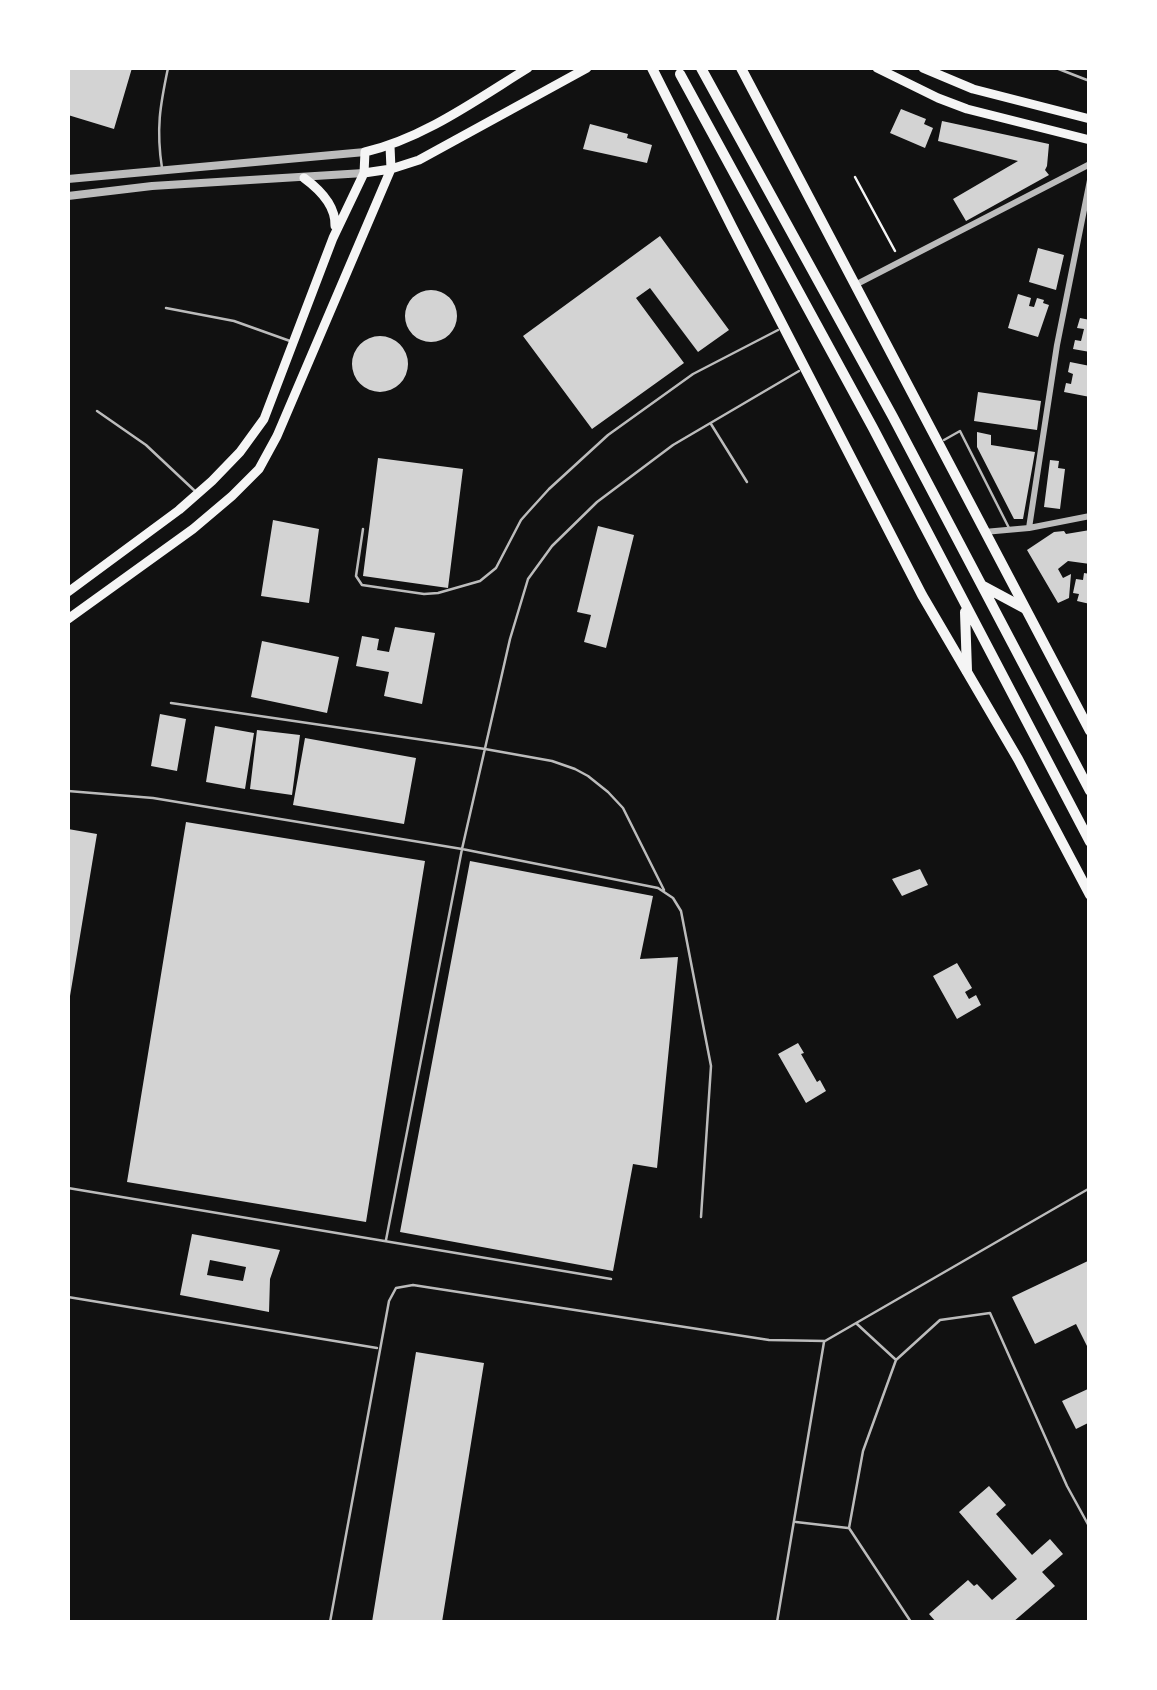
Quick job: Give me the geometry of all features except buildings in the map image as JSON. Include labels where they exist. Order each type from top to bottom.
[{"type":"main road","points":[[68,592],[198,494],[240,452],[264,419],[333,238],[364,174],[364,152],[390,146],[458,112],[528,68]]},
{"type":"main road","points":[[364,174],[419,160],[587,68]]},
{"type":"main road","points":[[652,68],[922,595],[1018,759],[1090,895]]},
{"type":"main road","points":[[701,68],[884,399],[1090,790]]},
{"type":"main road","points":[[741,68],[1090,731]]},
{"type":"main road","points":[[877,68],[967,109],[1090,140]]},
{"type":"main road","points":[[922,68],[974,89],[1090,119]]},
{"type":"main road","points":[[680,74],[874,428],[1090,842]]},
{"type":"main road","points":[[68,619],[193,529],[259,469],[277,436],[391,169],[390,146]]},
{"type":"main road","points":[[304,178],[327,200],[336,219],[333,238]]},
{"type":"main road","points":[[982,586],[1024,608]]},
{"type":"main road","points":[[965,606],[966,670]]},
{"type":"street","points":[[946,79],[951,68]]},
{"type":"street","points":[[68,179],[364,152]]},
{"type":"street","points":[[855,284],[1090,164]]},
{"type":"street","points":[[150,171],[152,186]]},
{"type":"street","points":[[68,196],[152,186],[364,174]]},
{"type":"street","points":[[1028,528],[1057,345],[1090,180]]},
{"type":"street","points":[[984,532],[1090,516]]},
{"type":"lane","points":[[163,170],[158,114],[168,68]]},
{"type":"lane","points":[[1056,68],[1087,80]]},
{"type":"lane","points":[[166,308],[234,321],[293,342]]},
{"type":"lane","points":[[364,529],[356,576],[362,585],[438,593],[480,581],[496,568],[521,520],[608,435],[692,374],[784,328]]},
{"type":"lane","points":[[386,1240],[462,849],[528,579],[552,546],[596,502],[673,445],[805,368]]},
{"type":"lane","points":[[97,411],[146,444],[198,494]]},
{"type":"lane","points":[[711,423],[748,482]]},
{"type":"lane","points":[[938,443],[960,431],[1010,530]]},
{"type":"lane","points":[[172,702],[552,761],[598,784],[623,808],[664,892]]},
{"type":"lane","points":[[68,791],[153,798],[462,849],[664,892],[681,911],[710,1066],[701,1217]]},
{"type":"lane","points":[[68,1188],[611,1279]]},
{"type":"lane","points":[[330,1622],[389,1300],[396,1288],[413,1286],[770,1340],[824,1341],[1090,1188]]},
{"type":"lane","points":[[68,1297],[380,1348]]},
{"type":"lane","points":[[911,1622],[849,1528],[863,1451],[896,1360],[940,1320],[990,1313],[1066,1486],[1090,1528]]},
{"type":"lane","points":[[856,1323],[896,1360]]},
{"type":"lane","points":[[777,1622],[824,1341]]},
{"type":"lane","points":[[794,1522],[849,1528]]},
{"type":"path","points":[[855,177],[900,262]]}]
